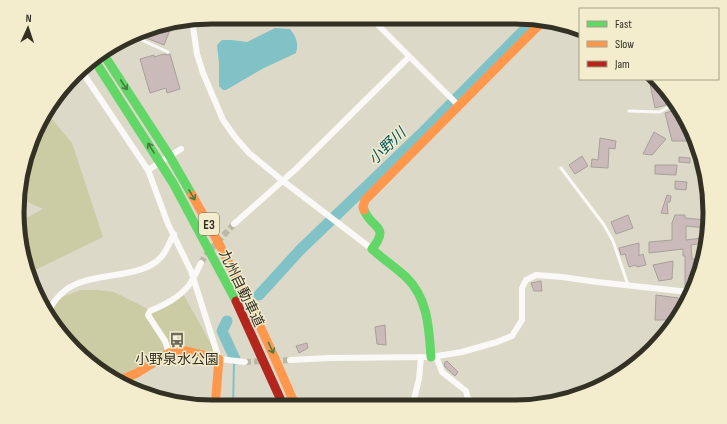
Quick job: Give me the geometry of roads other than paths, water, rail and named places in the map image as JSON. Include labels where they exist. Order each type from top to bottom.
[{"type":"main road","points":[[434,357],[428,318],[422,297],[411,281],[372,250],[378,240],[380,232],[365,214],[362,205],[365,200],[537,26]]},
{"type":"main road","name":"九州自動車道","points":[[106,58],[169,155],[214,233],[270,346],[293,400]]},
{"type":"main road","name":"九州自動車道","points":[[97,64],[173,183],[233,295],[281,400]]},
{"type":"main road","points":[[125,379],[169,353],[187,351],[223,360],[216,400]]},
{"type":"street","points":[[378,24],[458,105]]},
{"type":"street","points":[[193,25],[197,54],[202,73],[223,120],[235,137],[249,153],[372,250]]},
{"type":"street","points":[[234,224],[283,181],[409,57]]},
{"type":"street","points":[[84,74],[150,169],[164,213],[193,278],[223,360],[245,362]]},
{"type":"street","points":[[150,169],[181,149]]},
{"type":"street","points":[[51,308],[61,294],[75,284],[140,270],[152,265],[162,256],[174,234]]},
{"type":"street","points":[[169,353],[165,341],[148,315],[150,312],[173,300],[190,285],[201,263]]},
{"type":"street","points":[[290,360],[434,357],[462,352],[497,342],[512,336],[522,320],[522,288],[526,280],[536,275],[686,292]]},
{"type":"street","points":[[414,400],[419,379],[421,357]]},
{"type":"street","points":[[434,357],[442,372],[466,391],[468,400]]},
{"type":"lane","points":[[139,39],[168,52]]},
{"type":"lane","points":[[629,111],[660,112],[670,106]]},
{"type":"lane","points":[[560,168],[604,225],[613,241],[628,286]]},
{"type":"lane","points":[[176,334],[175,341],[179,351]]},
{"type":"water","points":[[275,28],[290,29],[296,40],[296,53],[262,69],[226,90],[223,90],[219,86],[217,45],[222,40],[247,42]]},
{"type":"waterway","name":"小野川","points":[[259,295],[300,250],[420,135],[530,24]]},
{"type":"waterway","name":"小野川","points":[[227,321],[222,331],[235,359]]},
{"type":"waterway","points":[[233,400],[234,362]]},
{"type":"tunnel","points":[[201,263],[205,256],[234,224]]},
{"type":"tunnel","points":[[274,361],[290,360]]},
{"type":"tunnel","points":[[245,362],[265,361]]},
{"type":"place","name":"小野泉水公園","points":[[177,340]]}]
